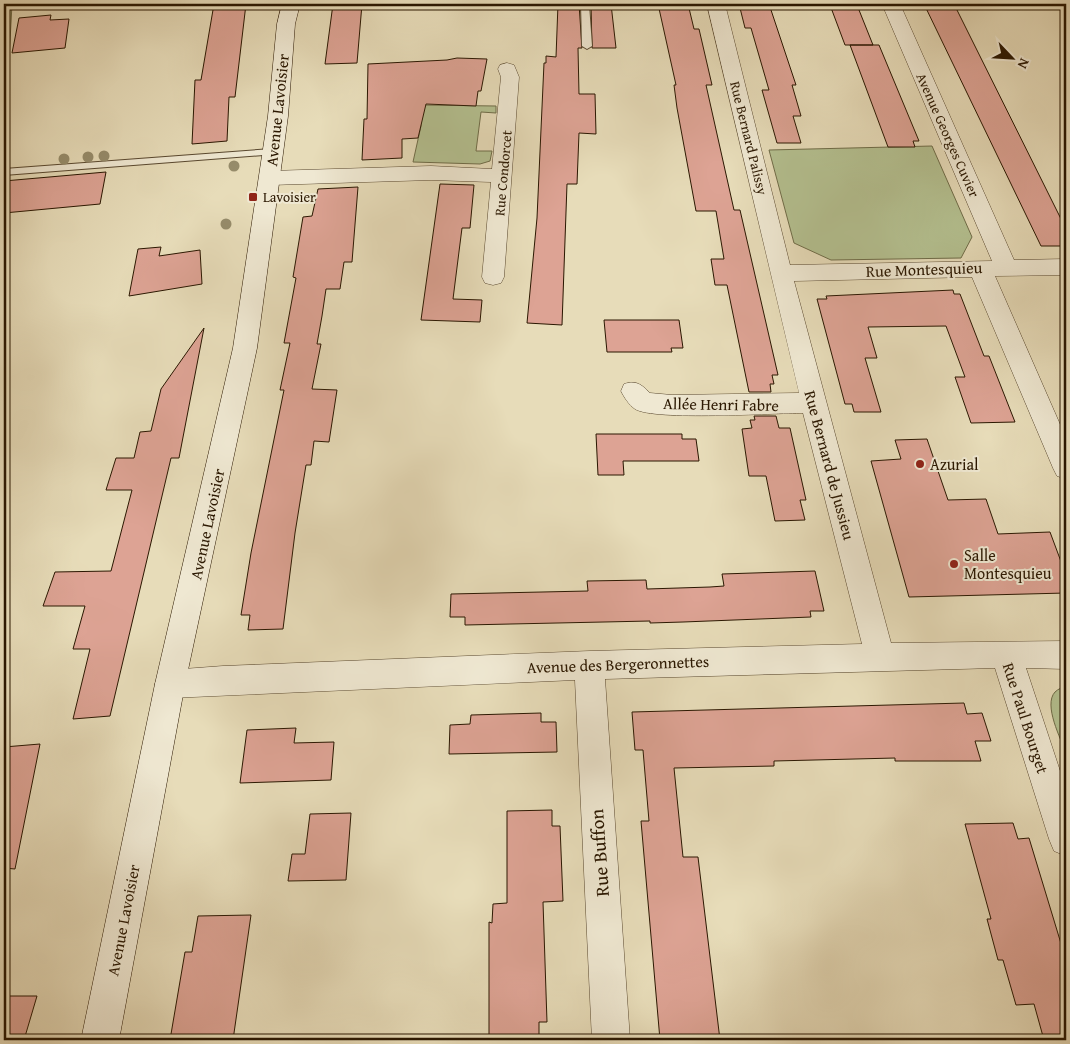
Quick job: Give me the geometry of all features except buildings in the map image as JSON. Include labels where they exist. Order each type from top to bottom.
[{"type":"street","name":"Avenue Lavoisier","points":[[100,1040],[170,684],[245,348],[271,165],[286,24],[291,4]]},
{"type":"street","name":"Rue Bernard Palissy","points":[[716,4],[781,273]]},
{"type":"street","name":"Avenue Georges Cuvier","points":[[892,4],[1006,267]]},
{"type":"street","name":"Rue Condorcet","points":[[493,277],[510,77],[507,69]]},
{"type":"street","points":[[271,165],[502,176]]},
{"type":"street","name":"Rue Montesquieu","points":[[781,273],[1066,267]]},
{"type":"street","points":[[980,268],[1066,468]]},
{"type":"street","name":"Rue Bernard de Jussieu","points":[[781,273],[880,657]]},
{"type":"street","name":"Allée Henri Fabre","points":[[633,391],[643,402],[672,405],[814,403]]},
{"type":"street","name":"Avenue des Bergeronnettes","points":[[170,684],[223,680],[590,665],[1006,654],[1066,655]]},
{"type":"street","name":"Rue Paul Bourget","points":[[1006,654],[1066,839]]},
{"type":"street","name":"Rue Buffon","points":[[590,665],[590,704],[611,1040]]},
{"type":"lane","points":[[585,4],[587,46]]},
{"type":"lane","points":[[4,172],[271,165]]},
{"type":"green space","points":[[4,4],[12,4],[9,60],[4,61]]},
{"type":"green space","points":[[420,105],[496,106],[496,113],[481,112],[476,151],[492,151],[490,161],[480,164],[413,162],[421,126]]},
{"type":"green space","points":[[932,146],[972,237],[961,258],[831,260],[794,243],[769,150]]},
{"type":"green space","points":[[1066,686],[1066,753],[1054,722],[1051,705],[1055,692]]},
{"type":"place","name":"Lavoisier","points":[[253,197]]},
{"type":"place","name":"Azurial","points":[[920,464]]},
{"type":"place","name":"Salle Montesquieu","points":[[954,564]]}]
